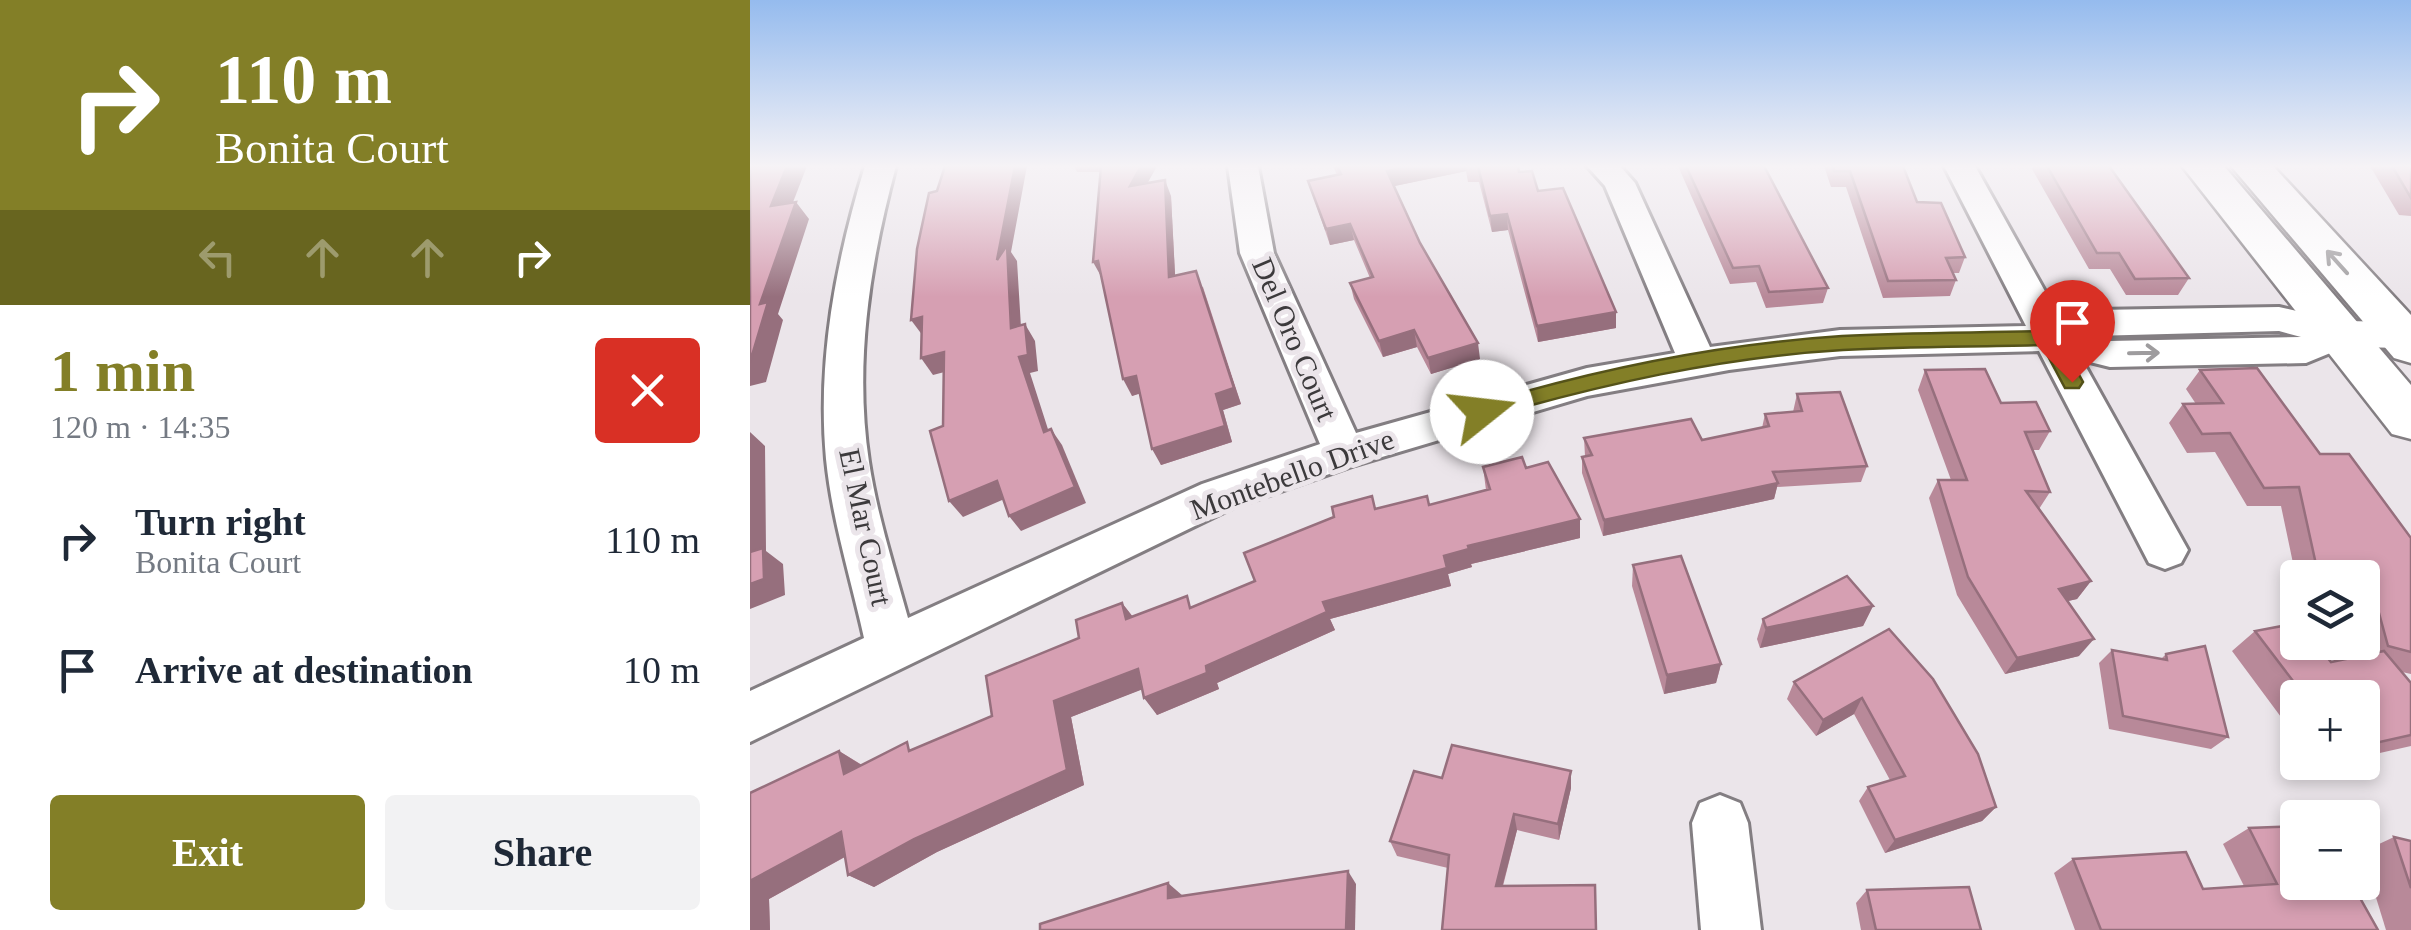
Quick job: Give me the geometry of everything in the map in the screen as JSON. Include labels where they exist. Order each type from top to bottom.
[{"type":"main road","points":[[2238,209],[2411,420]]},
{"type":"main road","points":[[2291,209],[2408,338]]},
{"type":"street","name":"El Mar Court","points":[[869,209],[849,314],[843,400],[854,498],[892,650]]},
{"type":"street","name":"Del Oro Court","points":[[1249,209],[1257,253],[1344,452]]},
{"type":"street","points":[[1631,209],[1698,362]]},
{"type":"street","points":[[1982,209],[2165,550]]},
{"type":"street","name":"Montebello Drive","points":[[750,717],[1217,496],[1344,452],[1586,382],[1840,343],[2048,338],[2110,354],[2306,350],[2340,334]]},
{"type":"street","points":[[2340,334],[2408,338]]},
{"type":"street","points":[[1720,823],[1731,930]]},
{"type":"building","points":[[750,209],[793,209],[760,304],[768,302],[750,362]]},
{"type":"building","points":[[925,209],[1007,209],[997,260],[1007,245],[1011,328],[1025,324],[1028,355],[1019,357],[1044,432],[1051,429],[1075,487],[1009,516],[997,481],[949,501],[930,431],[943,426],[944,352],[921,358],[922,317],[911,320],[917,249]]},
{"type":"building","points":[[1097,209],[1166,209],[1169,277],[1196,271],[1234,388],[1216,394],[1225,426],[1152,449],[1136,376],[1123,379],[1098,261],[1093,262]]},
{"type":"building","points":[[1319,209],[1405,209],[1478,343],[1428,358],[1414,330],[1379,341],[1350,283],[1373,277],[1350,224],[1326,229]]},
{"type":"building","points":[[1488,209],[1572,209],[1616,312],[1537,326],[1507,214],[1490,216]]},
{"type":"building","points":[[1706,209],[1787,209],[1828,288],[1769,292],[1759,266],[1733,268]]},
{"type":"building","points":[[1863,209],[1944,209],[1965,257],[1946,258],[1956,280],[1888,281]]},
{"type":"building","points":[[2072,209],[2140,209],[2189,278],[2135,279],[2119,253],[2097,253]]},
{"type":"building","points":[[2257,368],[2320,454],[2349,454],[2411,538],[2411,652],[2388,646],[2380,617],[2380,560],[2315,560],[2299,487],[2264,488],[2230,433],[2202,434],[2183,404],[2223,403],[2200,370]]},
{"type":"building","points":[[1985,369],[2001,403],[2036,402],[2050,431],[2025,432],[2050,492],[2026,491],[2091,581],[2059,589],[2094,639],[2017,658],[1968,577],[1938,480],[1967,480],[1925,370]]},
{"type":"building","points":[[1840,392],[1867,466],[1773,472],[1778,483],[1604,520],[1582,457],[1592,455],[1584,438],[1691,419],[1702,440],[1769,426],[1765,414],[1802,411],[1797,394]]},
{"type":"building","points":[[1522,457],[1526,468],[1548,462],[1580,519],[1468,546],[1469,549],[1444,556],[1447,568],[1323,602],[1327,612],[1206,666],[1207,673],[1144,698],[1138,669],[1054,701],[1067,770],[914,839],[848,875],[841,832],[750,881],[750,793],[839,751],[844,774],[907,742],[909,751],[992,716],[986,676],[1079,638],[1076,620],[1122,603],[1126,619],[1187,596],[1190,608],[1255,581],[1244,553],[1334,517],[1332,507],[1372,496],[1375,509],[1427,496],[1429,505],[1490,489],[1483,467]]},
{"type":"building","points":[[763,548],[764,579],[750,584],[750,552]]},
{"type":"building","points":[[1681,556],[1721,664],[1667,675],[1633,565]]},
{"type":"building","points":[[1847,576],[1873,606],[1766,628],[1763,619]]},
{"type":"building","points":[[2280,626],[2280,660],[2380,660],[2380,652],[2384,651],[2411,683],[2411,735],[2380,742],[2380,680],[2292,680],[2255,631]]},
{"type":"building","points":[[1889,629],[1933,679],[1978,754],[1996,807],[1895,840],[1868,787],[1905,776],[1862,698],[1823,720],[1794,682]]},
{"type":"building","points":[[2205,646],[2228,737],[2123,716],[2112,650],[2167,660],[2166,654]]},
{"type":"building","points":[[1452,745],[1571,771],[1558,824],[1514,814],[1496,886],[1595,885],[1596,930],[1442,930],[1449,855],[1390,841],[1414,771],[1442,778]]},
{"type":"building","points":[[2280,827],[2280,900],[2361,900],[2378,930],[2101,930],[2073,859],[2186,852],[2203,889],[2277,884],[2249,828]]},
{"type":"building","points":[[2394,837],[2411,841],[2411,888]]},
{"type":"building","points":[[1348,871],[1346,930],[1040,930],[1040,924],[1168,883],[1168,898]]},
{"type":"building","points":[[1969,887],[1981,930],[1876,930],[1867,890]]},
{"type":"route","points":[[1482,412],[1586,382],[1729,356],[1840,343],[2048,338],[2072,382]]}]
